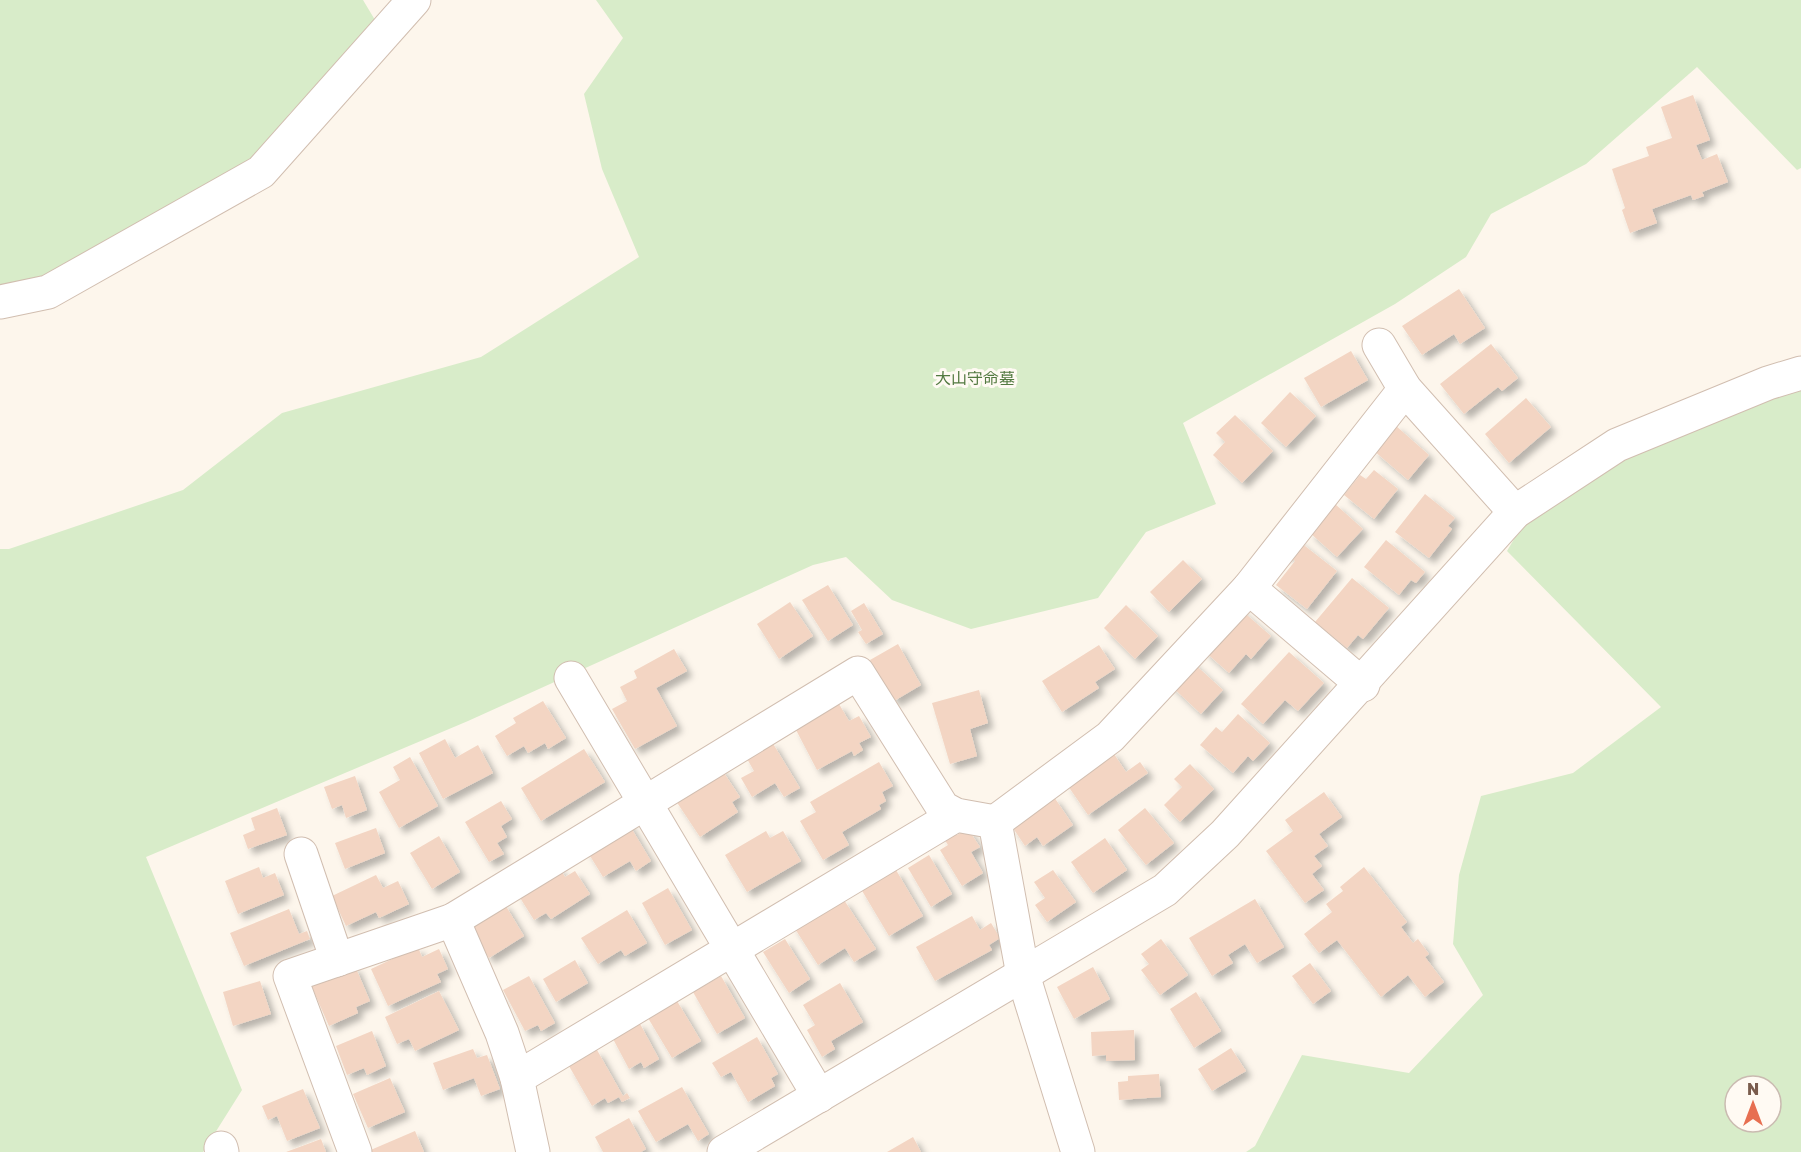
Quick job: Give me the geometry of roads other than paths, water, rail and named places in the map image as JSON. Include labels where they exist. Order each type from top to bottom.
[{"type":"street","points":[[0,302],[48,292],[261,172],[414,0]]},
{"type":"street","points":[[1379,345],[1405,389],[1515,512]]},
{"type":"street","points":[[724,1152],[1165,890],[1225,834],[1363,685],[1515,512],[1617,445],[1768,383],[1801,373]]},
{"type":"street","points":[[355,1152],[290,976],[453,920],[858,673],[943,808],[956,815],[994,822],[1110,737],[1249,588],[1405,389]]},
{"type":"street","points":[[1249,588],[1363,685]]},
{"type":"street","points":[[571,678],[819,1095]]},
{"type":"street","points":[[517,1078],[956,815]]},
{"type":"street","points":[[994,822],[1023,975],[1078,1152]]},
{"type":"street","points":[[301,854],[338,960]]},
{"type":"street","points":[[453,920],[502,1033],[517,1078],[533,1152]]},
{"type":"park label","name":"大山守命墓","points":[[975,378]]}]
